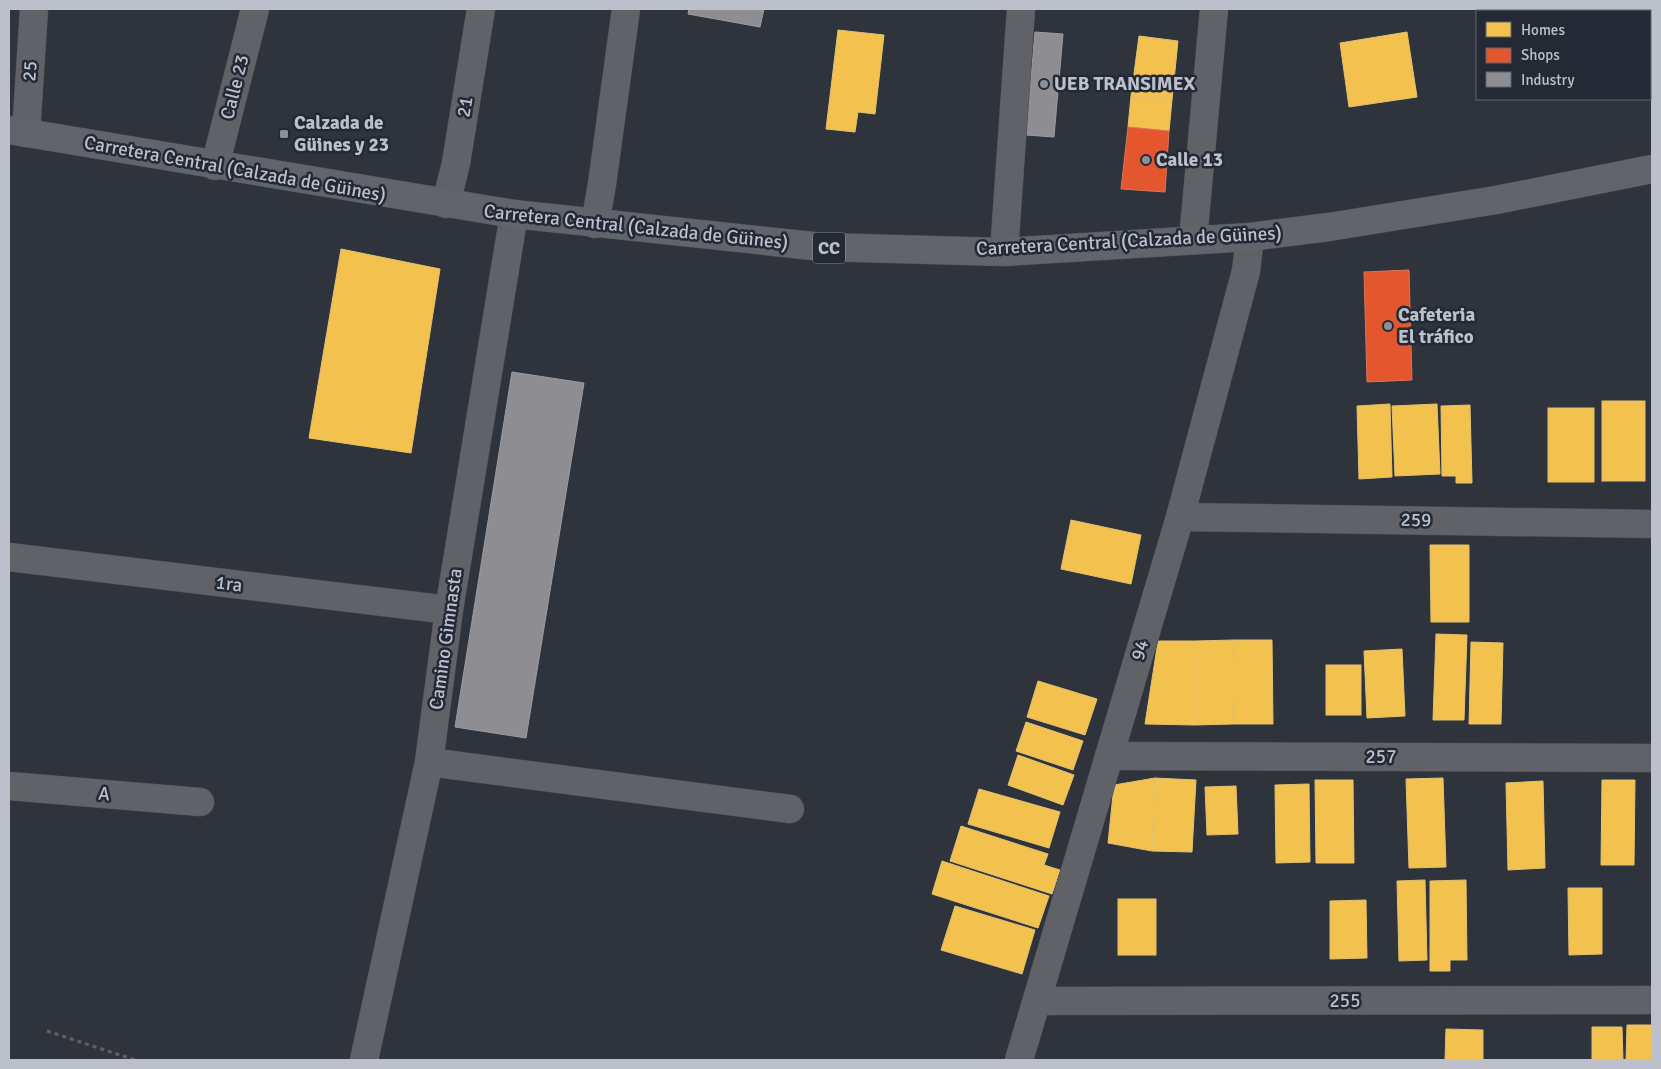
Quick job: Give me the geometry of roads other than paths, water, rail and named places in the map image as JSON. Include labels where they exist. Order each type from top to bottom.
[{"type":"main road","name":"Carretera Central (Calzada de Güines)","points":[[18,132],[514,214],[822,248],[1004,252],[1250,237],[1329,227],[1496,200],[1652,169]]},
{"type":"street","name":"25","points":[[18,132],[34,9]]},
{"type":"street","name":"Calle 23","points":[[215,166],[255,9]]},
{"type":"street","name":"21","points":[[446,204],[456,164],[481,9]]},
{"type":"street","points":[[595,224],[626,9]]},
{"type":"street","points":[[1004,252],[1021,9]]},
{"type":"street","points":[[1193,240],[1214,9]]},
{"type":"street","name":"Camino Gimnasta","points":[[364,1060],[429,762],[449,610],[514,214]]},
{"type":"street","name":"94","points":[[1019,1060],[1180,517],[1246,271],[1250,237]]},
{"type":"street","name":"259","points":[[1180,517],[1652,524]]},
{"type":"street","name":"1ra","points":[[9,557],[449,610]]},
{"type":"street","name":"257","points":[[1109,756],[1652,758]]},
{"type":"street","points":[[429,762],[790,809]]},
{"type":"street","name":"A","points":[[9,786],[200,802]]},
{"type":"street","name":"255","points":[[1037,1001],[1652,1000]]},
{"type":"place","name":"UEB TRANSIMEX","points":[[1044,84]]},
{"type":"place","name":"Calzada de Güines y 23","points":[[284,134]]},
{"type":"place","name":"Calle 13","points":[[1146,160]]},
{"type":"place","name":"Cafeteria El tráfico","points":[[1388,326]]}]
